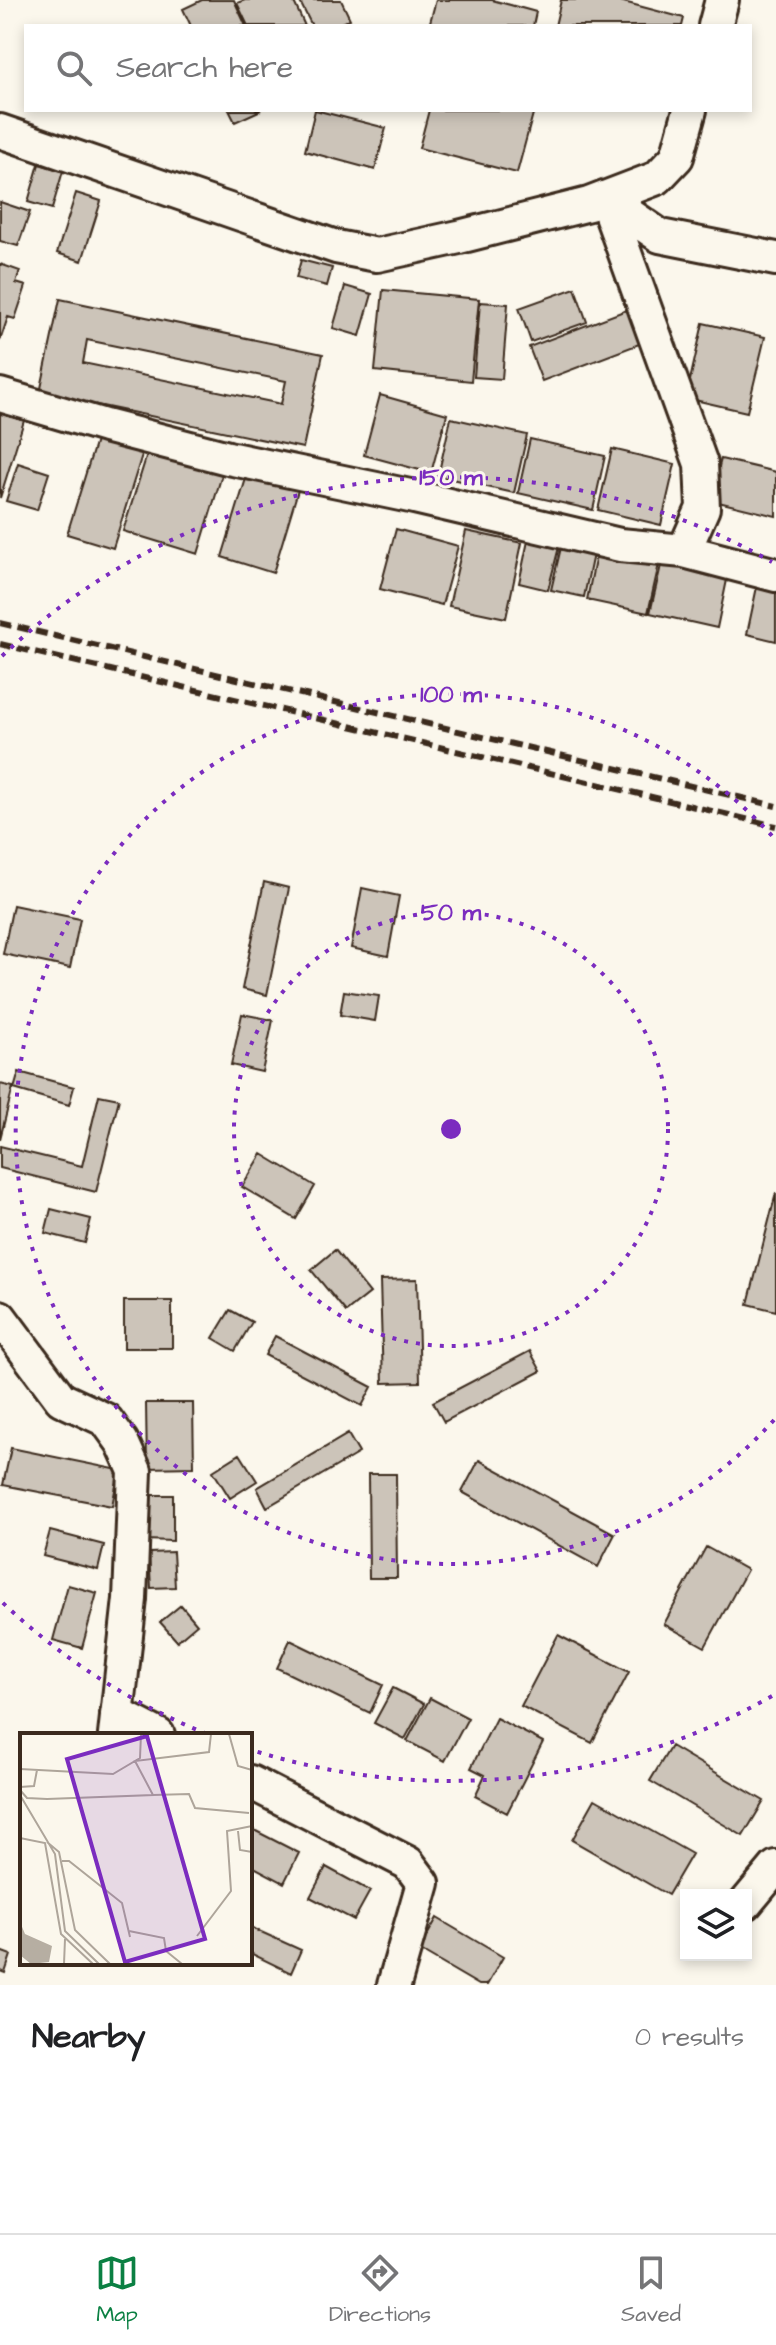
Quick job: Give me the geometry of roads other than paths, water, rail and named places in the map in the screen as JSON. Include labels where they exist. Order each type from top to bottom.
[{"type":"street","points":[[716,24],[722,0]]},
{"type":"street","points":[[0,131],[336,247],[377,255],[589,204],[657,178],[677,157],[689,112]]},
{"type":"street","points":[[605,198],[660,236],[776,259]]},
{"type":"street","points":[[605,198],[701,464],[703,508],[684,551]]},
{"type":"street","points":[[0,395],[228,458],[620,545],[684,551],[776,575]]},
{"type":"street","points":[[0,1317],[61,1399],[106,1420],[122,1442],[135,1471],[130,1599],[116,1724],[150,1733]]},
{"type":"street","points":[[252,1783],[408,1863],[423,1883],[394,1985]]},
{"type":"street","points":[[752,1896],[776,1867]]},
{"type":"railway","points":[[0,623],[776,806]]},
{"type":"railway","points":[[0,644],[776,826]]}]
